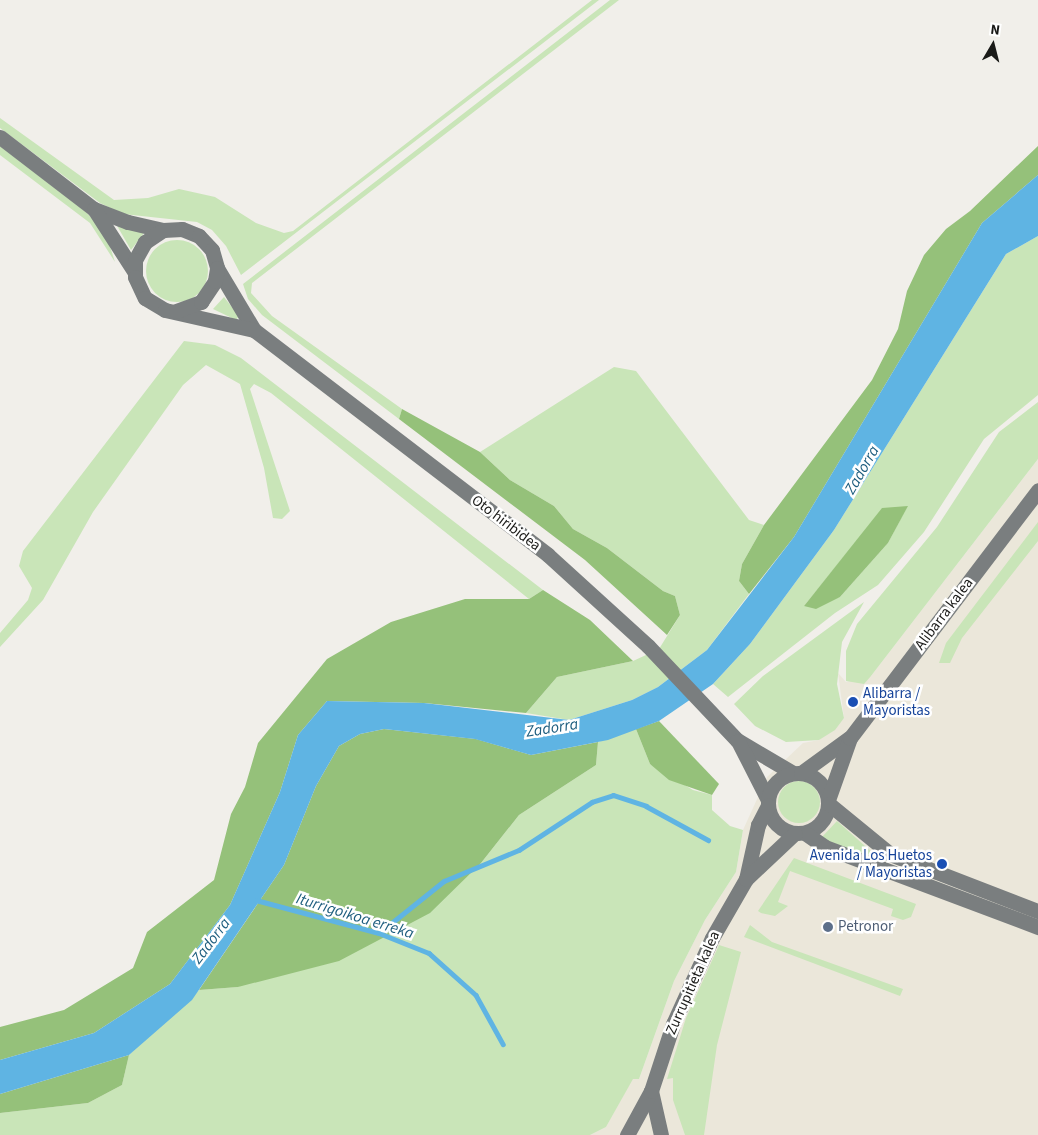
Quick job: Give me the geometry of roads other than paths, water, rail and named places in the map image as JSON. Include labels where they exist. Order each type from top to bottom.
[{"type":"street","name":"Oto hiribidea","points":[[0,137],[94,209],[134,271],[145,298],[165,310],[254,330]]},
{"type":"street","name":"Oto hiribidea","points":[[94,209],[163,230],[182,229],[199,236],[212,250],[217,268],[254,330],[548,555],[648,646],[737,740],[768,802]]},
{"type":"street","points":[[134,271],[145,242],[163,230]]},
{"type":"street","points":[[176,311],[201,302],[215,281],[217,268]]},
{"type":"street","name":"Alibarra kalea","points":[[828,802],[850,738],[1038,490]]},
{"type":"street","name":"Alibarra kalea","points":[[797,773],[850,738]]},
{"type":"street","name":"Oto hiribidea","points":[[737,740],[797,773]]},
{"type":"street","points":[[1038,911],[890,854],[828,802],[819,782],[797,773],[776,782],[768,802],[776,824],[800,833],[825,847],[1038,927]]},
{"type":"street","name":"Zurrupitieta kalea","points":[[627,1135],[651,1091],[688,989],[746,879],[758,825],[768,802]]},
{"type":"street","points":[[800,833],[822,822],[828,802]]},
{"type":"street","name":"Zurrupitieta kalea","points":[[746,879],[800,833]]},
{"type":"street","points":[[651,1091],[661,1135]]},
{"type":"water","name":"Zadorra","points":[[1038,175],[1038,236],[1006,254],[834,530],[750,644],[713,684],[659,721],[608,740],[531,755],[475,739],[384,729],[360,734],[339,746],[316,786],[284,865],[192,1000],[129,1055],[0,1094],[0,1060],[94,1033],[170,984],[230,905],[280,792],[298,735],[327,701],[424,703],[569,720],[632,700],[658,687],[707,650],[794,537],[982,223]]},
{"type":"waterway","points":[[379,933],[444,881],[519,850],[592,802],[613,795],[646,806],[708,840]]},
{"type":"waterway","name":"Iturrigoikoa erreka","points":[[256,900],[379,933],[429,953],[476,995],[503,1044]]},
{"type":"place","name":"Alibarra / Mayoristas","points":[[853,702]]},
{"type":"place","name":"Avenida Los Huetos / Mayoristas","points":[[942,864]]},
{"type":"place","name":"Petronor","points":[[828,927]]}]
